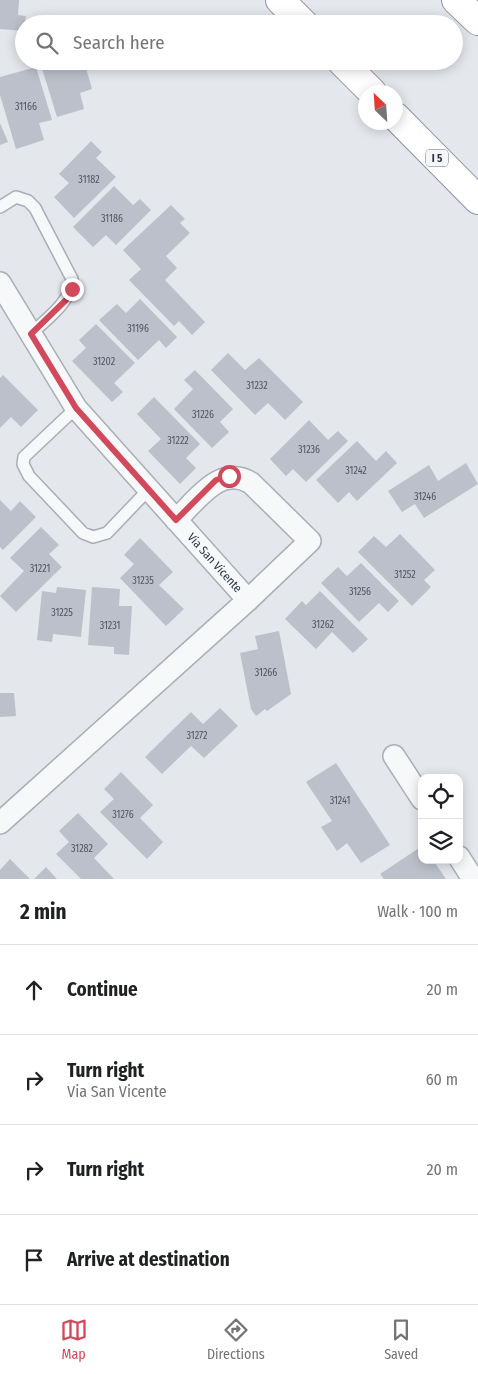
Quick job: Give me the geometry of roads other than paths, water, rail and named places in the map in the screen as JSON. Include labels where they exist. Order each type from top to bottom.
[{"type":"highway","points":[[280,0],[295,15]]},
{"type":"highway","points":[[456,0],[478,21]]},
{"type":"highway","points":[[350,70],[365,85]]},
{"type":"highway","name":"I 5","points":[[403,124],[478,200]]},
{"type":"street","name":"Via San Vicente","points":[[0,283],[76,408],[248,600],[0,823]]},
{"type":"street","points":[[176,520],[216,480],[229,476],[241,477],[251,483],[310,541],[248,600]]},
{"type":"street","points":[[394,756],[418,793]]},
{"type":"street","points":[[463,863],[473,879]]},
{"type":"lane","points":[[0,207],[16,197],[28,201],[35,208],[72,279],[72,289],[68,298],[31,334]]},
{"type":"lane","points":[[76,408],[24,457],[23,464],[29,476],[83,533],[93,537],[107,533],[149,489]]}]
